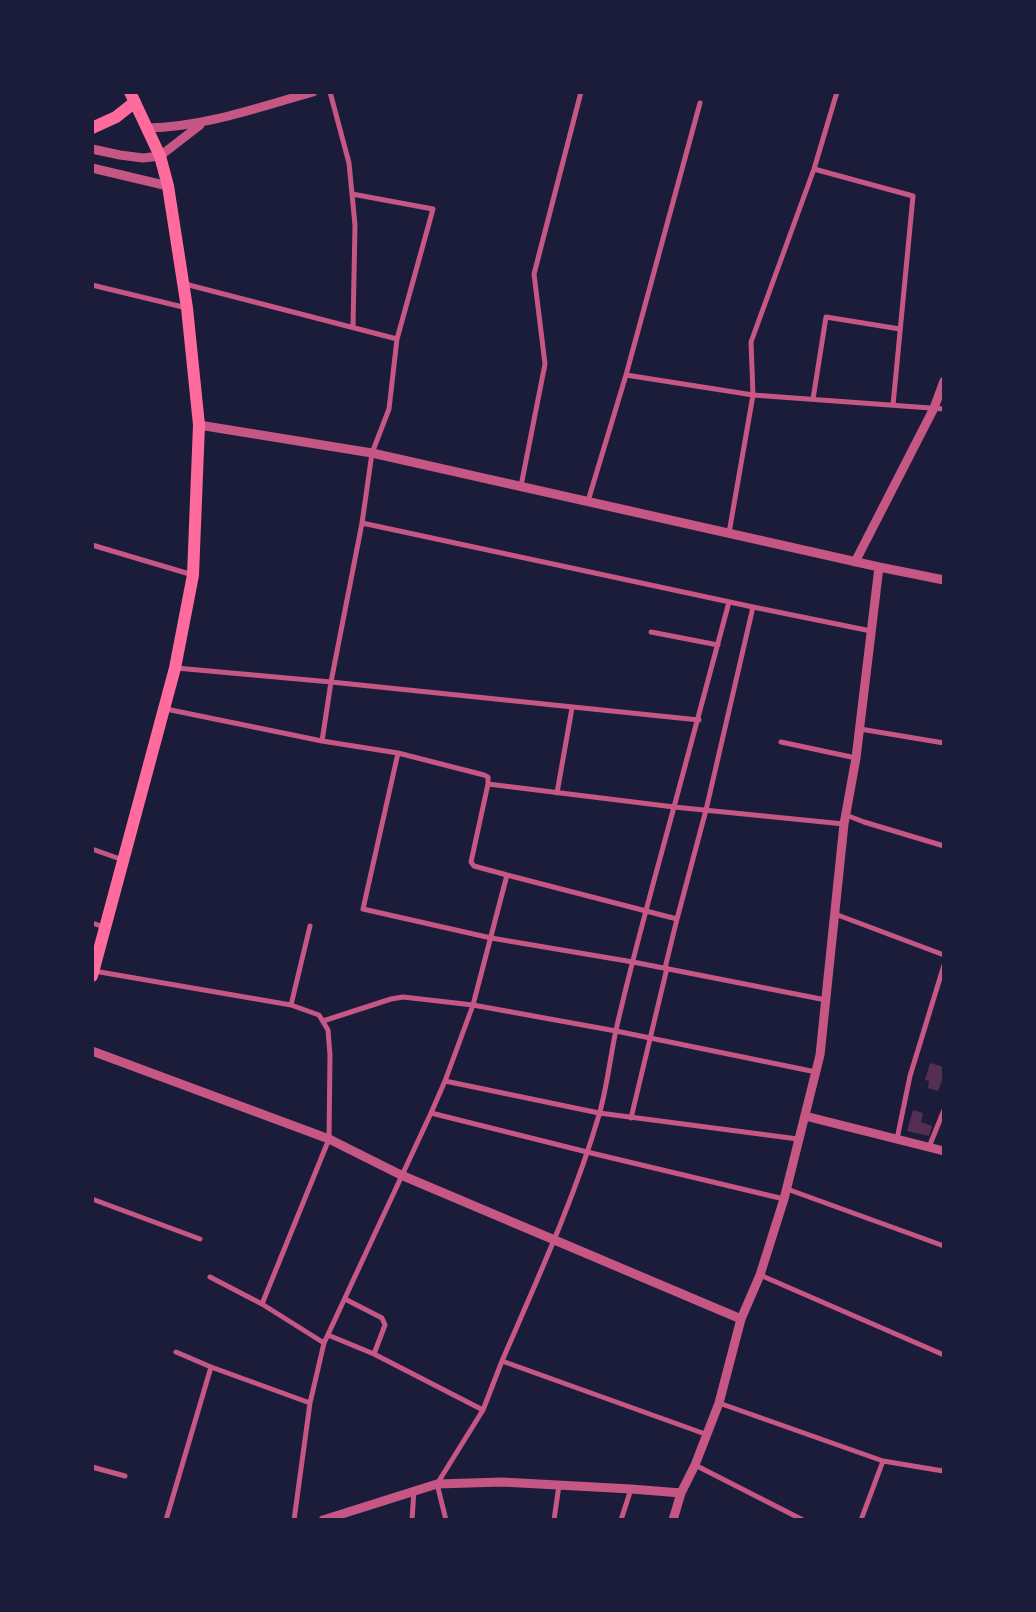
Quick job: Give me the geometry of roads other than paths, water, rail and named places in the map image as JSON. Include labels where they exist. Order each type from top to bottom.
[{"type":"main road","points":[[92,128],[116,117],[133,98],[160,156],[168,186],[187,308],[200,425],[193,575],[175,668],[93,973]]},
{"type":"street","points":[[148,128],[176,127],[205,122],[313,92]]},
{"type":"street","points":[[330,92],[349,163],[356,224],[352,327]]},
{"type":"street","points":[[522,486],[545,364],[534,274],[581,92]]},
{"type":"street","points":[[728,533],[753,395],[752,342],[814,168],[837,92]]},
{"type":"street","points":[[588,501],[626,374],[700,103]]},
{"type":"street","points":[[92,149],[143,158],[160,156],[205,122]]},
{"type":"street","points":[[92,168],[168,186]]},
{"type":"street","points":[[814,168],[913,196],[893,405]]},
{"type":"street","points":[[322,741],[331,682],[362,523],[372,453],[389,409],[397,339],[434,209],[352,194]]},
{"type":"street","points":[[182,283],[397,339]]},
{"type":"street","points":[[92,285],[187,308]]},
{"type":"street","points":[[813,400],[826,317],[900,329]]},
{"type":"street","points":[[626,374],[753,395],[939,409]]},
{"type":"street","points":[[855,562],[939,409],[944,381]]},
{"type":"street","points":[[200,425],[372,453],[855,562],[944,580]]},
{"type":"street","points":[[362,523],[753,608],[871,631]]},
{"type":"street","points":[[92,545],[193,575]]},
{"type":"street","points":[[673,1520],[681,1493],[696,1465],[708,1435],[719,1404],[741,1319],[760,1275],[787,1189],[820,1055],[845,819],[856,758],[880,567]]},
{"type":"street","points":[[446,1520],[437,1484],[483,1410],[502,1361],[555,1239],[587,1152],[599,1113],[633,962],[729,602]]},
{"type":"street","points":[[631,1118],[677,919],[706,810],[753,608]]},
{"type":"street","points":[[650,632],[718,645]]},
{"type":"street","points":[[175,668],[699,720]]},
{"type":"street","points":[[165,708],[322,741],[398,753],[484,775],[488,777],[488,784],[471,862],[474,866],[677,919]]},
{"type":"street","points":[[558,793],[572,708]]},
{"type":"street","points":[[860,729],[944,743]]},
{"type":"street","points":[[781,742],[856,758]]},
{"type":"street","points":[[398,753],[363,909],[491,938],[666,968],[826,1000]]},
{"type":"street","points":[[488,784],[674,807],[845,819],[874,825],[944,846]]},
{"type":"street","points":[[92,849],[124,861]]},
{"type":"street","points":[[294,1520],[310,1403],[324,1343],[445,1081],[473,1005],[507,875]]},
{"type":"street","points":[[835,914],[944,954]]},
{"type":"street","points":[[92,923],[106,928]]},
{"type":"street","points":[[292,1005],[310,926]]},
{"type":"street","points":[[897,1138],[910,1076],[944,966]]},
{"type":"street","points":[[93,973],[292,1005],[319,1015],[328,1030],[330,1055],[329,1138],[262,1304]]},
{"type":"street","points":[[323,1021],[391,999],[403,998],[473,1005],[616,1031],[816,1072]]},
{"type":"street","points":[[92,1051],[329,1138],[401,1175],[741,1319]]},
{"type":"street","points":[[445,1081],[599,1113],[798,1139]]},
{"type":"street","points":[[929,1148],[944,1110]]},
{"type":"street","points":[[430,1113],[784,1199]]},
{"type":"street","points":[[805,1116],[944,1151]]},
{"type":"street","points":[[787,1189],[944,1246]]},
{"type":"street","points":[[92,1199],[200,1239]]},
{"type":"street","points":[[760,1275],[944,1355]]},
{"type":"street","points":[[210,1277],[262,1304],[324,1343]]},
{"type":"street","points":[[345,1300],[382,1318],[385,1325],[374,1354]]},
{"type":"street","points":[[328,1335],[374,1354],[483,1410]]},
{"type":"street","points":[[176,1352],[210,1367],[310,1403]]},
{"type":"street","points":[[502,1361],[708,1435]]},
{"type":"street","points":[[166,1520],[210,1367]]},
{"type":"street","points":[[719,1404],[883,1461],[943,1471]]},
{"type":"street","points":[[861,1520],[883,1461]]},
{"type":"street","points":[[696,1465],[803,1520]]},
{"type":"street","points":[[92,1467],[125,1476]]},
{"type":"street","points":[[322,1520],[437,1484],[502,1482],[631,1488],[681,1493]]},
{"type":"street","points":[[554,1520],[559,1485]]},
{"type":"street","points":[[621,1520],[631,1488]]},
{"type":"street","points":[[412,1520],[414,1490]]}]
